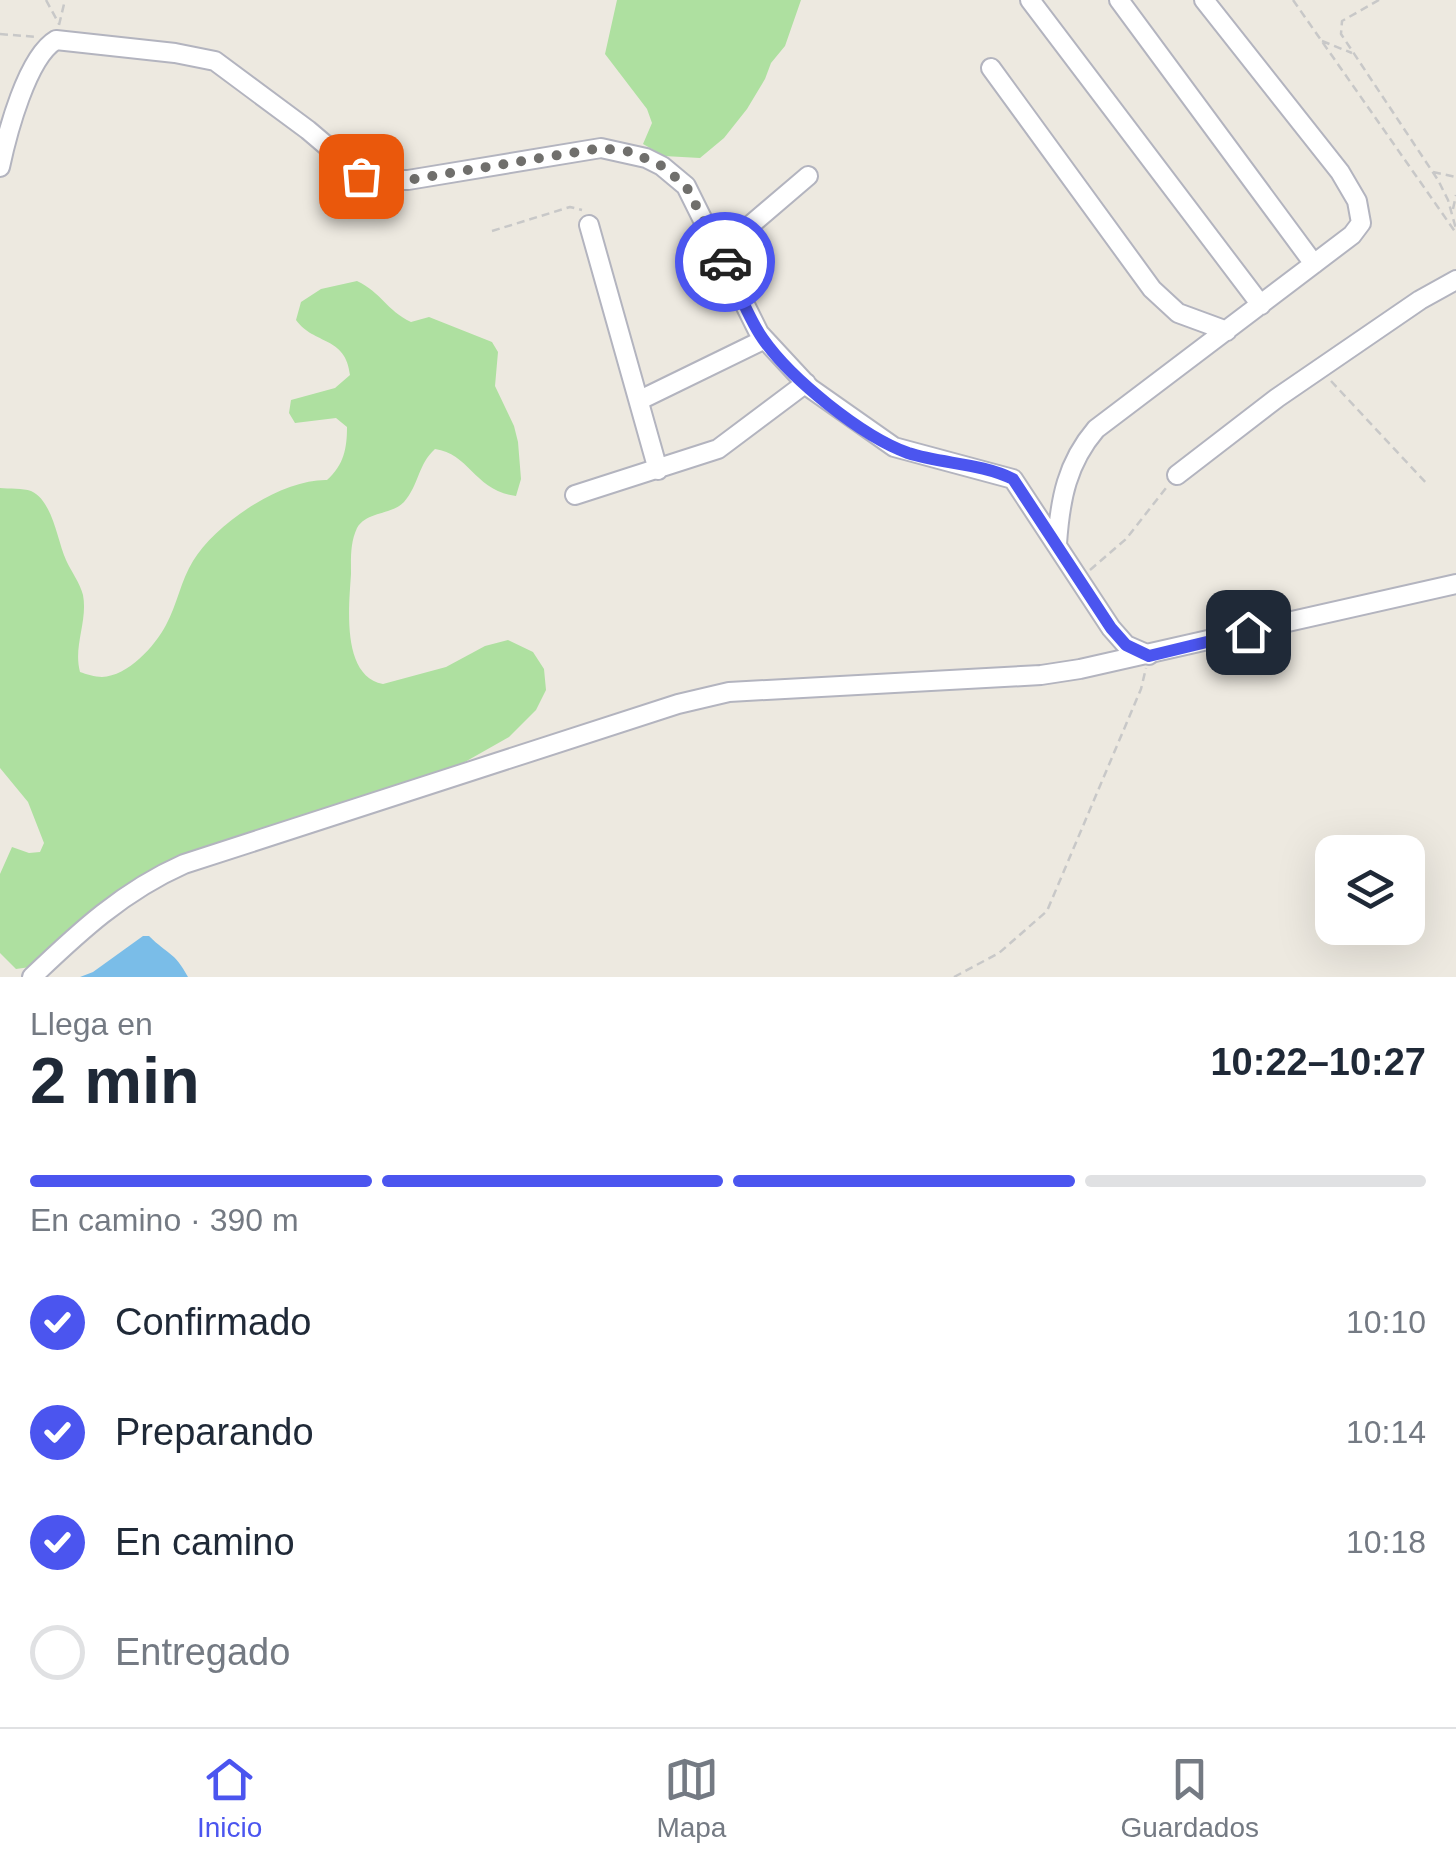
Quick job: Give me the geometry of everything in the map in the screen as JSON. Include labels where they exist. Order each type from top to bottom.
[{"type":"street","points":[[1030,0],[1261,305]]},
{"type":"street","points":[[1119,0],[1314,264]]},
{"type":"street","points":[[1057,544],[1065,482],[1082,445],[1096,429],[1314,264],[1358,228],[1362,217],[1358,201],[1340,172],[1204,0]]},
{"type":"street","points":[[0,167],[34,65],[47,45],[56,40],[214,62],[308,130],[361,176],[371,179],[447,175],[601,148],[631,152],[662,166],[686,186],[764,340],[806,383],[894,446],[1013,479],[1111,628],[1126,645],[1149,656]]},
{"type":"street","points":[[991,68],[1152,289],[1178,313],[1227,331]]},
{"type":"street","points":[[720,252],[808,176]]},
{"type":"street","points":[[589,225],[658,470]]},
{"type":"street","points":[[1177,476],[1245,420],[1420,300],[1456,280]]},
{"type":"street","points":[[640,400],[764,340]]},
{"type":"street","points":[[575,495],[718,449],[806,383]]},
{"type":"street","points":[[32,977],[60,948],[127,894],[184,864],[678,704],[729,692],[1041,674],[1149,656],[1456,584]]},
{"type":"path","points":[[46,0],[59,25],[65,0]]},
{"type":"path","points":[[1293,0],[1456,231]]},
{"type":"path","points":[[1379,0],[1342,21],[1341,34],[1432,172],[1452,213],[1456,231]]},
{"type":"path","points":[[0,34],[56,40]]},
{"type":"path","points":[[1322,40],[1353,53]]},
{"type":"path","points":[[1432,172],[1456,176]]},
{"type":"path","points":[[1452,213],[1456,196]]},
{"type":"path","points":[[492,231],[570,207],[582,210],[589,225]]},
{"type":"path","points":[[1320,369],[1428,485]]},
{"type":"path","points":[[1078,577],[1126,540],[1177,476]]},
{"type":"path","points":[[954,977],[1015,942],[1054,899],[1141,688],[1149,656]]},
{"type":"green space","points":[[617,0],[801,0],[785,46],[771,63],[747,109],[724,138],[700,158],[664,156],[643,144],[652,123],[647,109],[605,54]]},
{"type":"green space","points":[[357,281],[411,322],[429,317],[492,342],[498,352],[495,386],[514,426],[521,479],[516,496],[502,493],[457,458],[435,449],[404,502],[361,523],[352,545],[349,604],[350,638],[360,668],[369,678],[383,684],[446,667],[485,646],[508,640],[533,652],[544,669],[546,690],[536,710],[509,737],[419,788],[184,864],[45,965],[16,969],[0,953],[0,874],[12,847],[40,852],[44,843],[28,802],[0,768],[0,488],[31,491],[49,512],[83,595],[80,672],[102,677],[121,671],[140,658],[161,633],[189,568],[217,532],[271,495],[327,480],[341,462],[347,427],[336,418],[295,423],[289,413],[291,400],[335,388],[350,375],[347,362],[336,347],[311,334],[296,320],[301,302],[321,289]]},
{"type":"water","points":[[143,936],[149,936],[175,958],[188,977],[80,977],[93,972]]},
{"type":"way so far","points":[[361,176],[408,180],[583,150],[631,152],[662,166],[686,186],[725,262]]},
{"type":"route","points":[[725,262],[759,333],[810,388],[894,446],[1013,479],[1126,645],[1149,656],[1248,632]]}]
